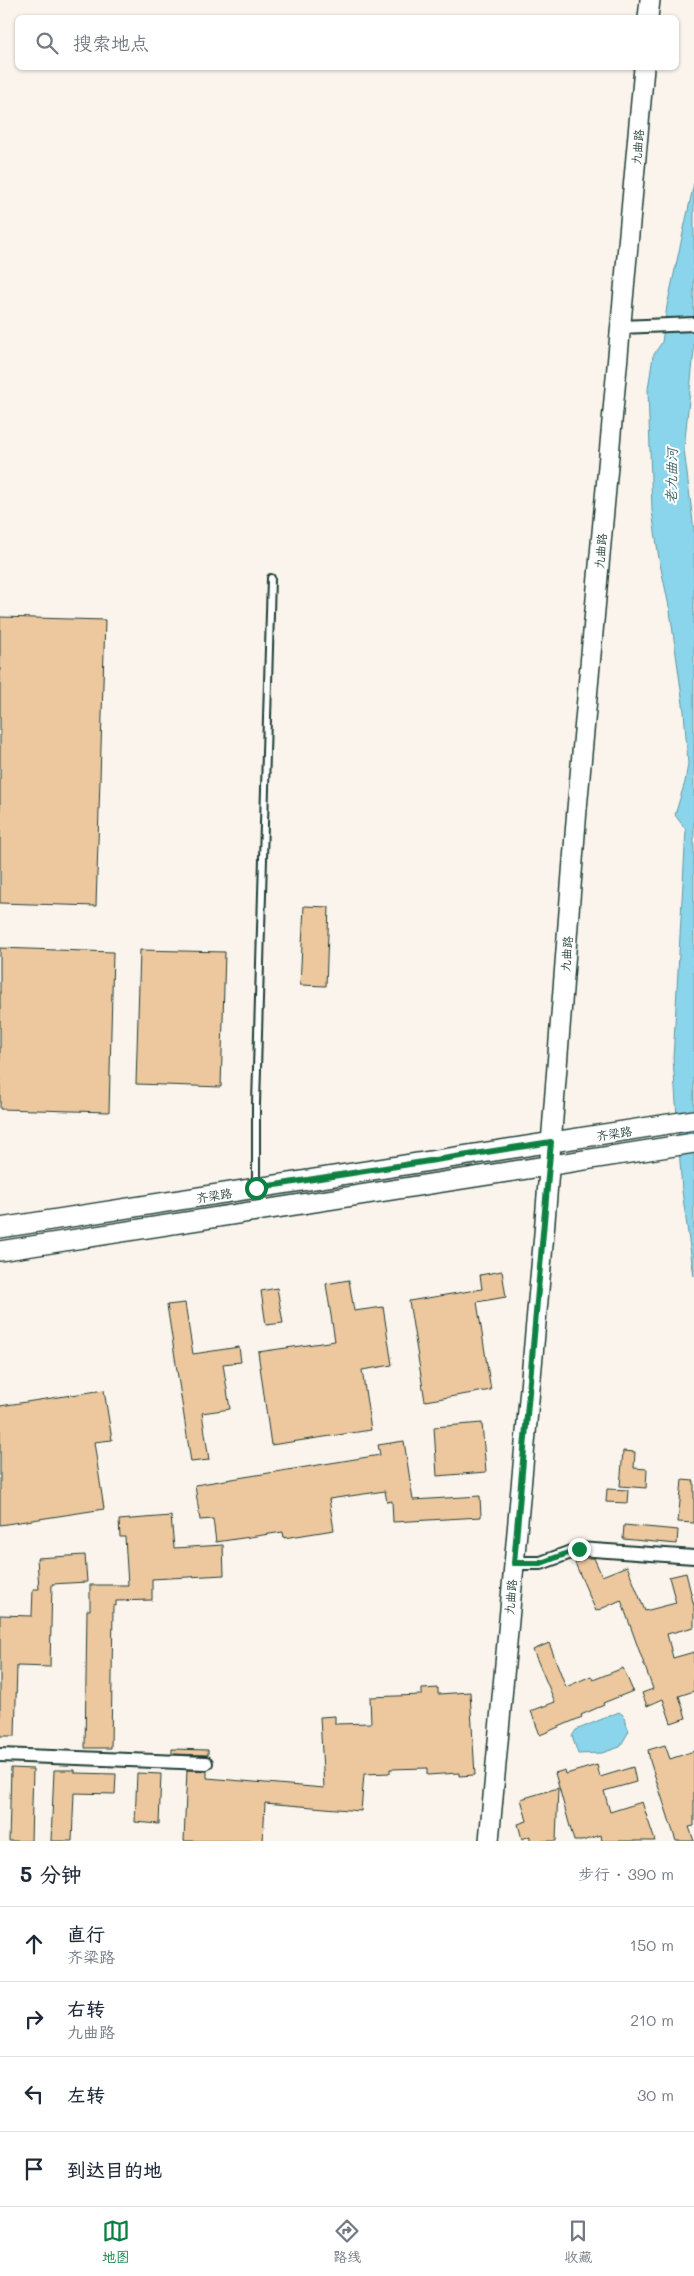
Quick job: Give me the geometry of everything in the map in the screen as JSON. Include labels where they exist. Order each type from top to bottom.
[{"type":"street","points":[[648,15],[650,0]]},
{"type":"street","name":"九曲路","points":[[489,1841],[550,1166],[577,809],[644,70]]},
{"type":"street","points":[[621,326],[694,324]]},
{"type":"street","name":"齐梁路","points":[[0,1228],[694,1120]]},
{"type":"street","name":"齐梁路","points":[[0,1251],[694,1144]]},
{"type":"street","points":[[514,1563],[541,1563],[579,1549],[694,1556]]},
{"type":"street","points":[[0,1755],[206,1764]]},
{"type":"lane","points":[[256,1188],[256,1104],[271,578]]},
{"type":"water","name":"老九曲河","points":[[694,183],[694,351],[684,449],[694,530],[694,1276],[682,1191],[673,1059],[686,830],[675,815],[685,782],[688,764],[684,711],[670,611],[659,559],[652,511],[648,389],[653,356],[662,342],[667,306]]},
{"type":"water","points":[[619,1712],[623,1715],[629,1731],[620,1747],[602,1753],[578,1754],[572,1736],[576,1730]]},
{"type":"building","points":[[0,617],[105,620],[96,906],[0,903]]},
{"type":"building","points":[[304,906],[329,907],[326,986],[300,985]]},
{"type":"building","points":[[0,948],[113,952],[109,1112],[0,1109]]},
{"type":"building","points":[[140,950],[225,952],[221,1087],[136,1084]]},
{"type":"building","points":[[502,1271],[506,1297],[477,1302],[491,1390],[425,1401],[409,1301],[482,1289],[480,1275]]},
{"type":"building","points":[[349,1280],[354,1311],[383,1307],[392,1365],[362,1370],[371,1430],[271,1445],[258,1352],[335,1341],[326,1284]]},
{"type":"building","points":[[277,1288],[283,1323],[266,1325],[261,1291]]},
{"type":"building","points":[[185,1303],[193,1354],[239,1347],[241,1362],[223,1364],[230,1409],[202,1413],[209,1460],[191,1462],[167,1305]]},
{"type":"building","points":[[104,1390],[112,1440],[94,1442],[104,1509],[0,1525],[0,1406]]},
{"type":"building","points":[[482,1423],[486,1472],[437,1476],[434,1427]]},
{"type":"building","points":[[404,1441],[413,1500],[480,1496],[481,1517],[393,1522],[392,1501],[387,1502],[385,1491],[329,1499],[334,1530],[284,1538],[283,1532],[216,1542],[213,1519],[200,1520],[195,1485],[380,1455],[378,1445]]},
{"type":"building","points":[[623,1451],[635,1452],[634,1468],[647,1469],[646,1488],[620,1486]]},
{"type":"building","points":[[682,1480],[694,1481],[694,1523],[678,1522]]},
{"type":"building","points":[[607,1489],[628,1490],[627,1503],[606,1502]]},
{"type":"building","points":[[171,1516],[174,1548],[223,1545],[224,1575],[152,1579],[152,1600],[116,1601],[116,1606],[113,1606],[111,1748],[85,1748],[87,1610],[90,1610],[90,1585],[128,1585],[125,1537],[120,1537],[119,1520]]},
{"type":"building","points":[[624,1525],[678,1530],[677,1544],[623,1539]]},
{"type":"building","points":[[85,1555],[87,1582],[52,1584],[50,1667],[17,1666],[15,1736],[0,1736],[0,1615],[32,1616],[33,1589],[39,1589],[37,1558]]},
{"type":"building","points":[[586,1558],[594,1558],[602,1576],[627,1566],[645,1611],[676,1603],[669,1577],[686,1573],[694,1606],[694,1627],[667,1634],[673,1658],[694,1652],[694,1691],[679,1696],[686,1718],[671,1723],[663,1699],[647,1706],[642,1693],[653,1689],[621,1600],[596,1611],[575,1563]]},
{"type":"building","points":[[549,1643],[566,1687],[591,1676],[593,1680],[623,1668],[633,1691],[603,1703],[604,1705],[581,1715],[582,1717],[540,1735],[531,1711],[555,1702],[533,1650]]},
{"type":"building","points":[[438,1688],[438,1694],[470,1692],[475,1775],[459,1776],[459,1773],[427,1775],[427,1768],[390,1769],[390,1773],[364,1774],[361,1811],[265,1803],[263,1841],[184,1841],[187,1770],[207,1771],[207,1778],[324,1788],[320,1717],[335,1716],[335,1724],[371,1723],[370,1697],[422,1695],[422,1689]]},
{"type":"building","points":[[665,1745],[670,1759],[694,1751],[694,1826],[689,1827],[694,1841],[676,1841],[650,1761],[648,1750]]},
{"type":"building","points":[[172,1749],[208,1750],[208,1755],[172,1754]]},
{"type":"building","points":[[597,1765],[600,1777],[633,1767],[636,1782],[604,1791],[610,1812],[642,1802],[655,1841],[602,1841],[601,1835],[582,1841],[574,1841],[555,1773],[565,1770],[566,1774]]},
{"type":"building","points":[[11,1768],[33,1769],[31,1841],[9,1841]]},
{"type":"building","points":[[54,1770],[75,1770],[75,1773],[116,1774],[115,1794],[74,1793],[72,1841],[51,1841]]},
{"type":"building","points":[[137,1773],[161,1774],[159,1824],[135,1822]]},
{"type":"building","points":[[558,1788],[556,1841],[530,1841],[530,1836],[522,1839],[518,1824],[527,1821],[521,1799]]},
{"type":"route","points":[[256,1188],[551,1142],[514,1563],[541,1563],[579,1549]]}]
